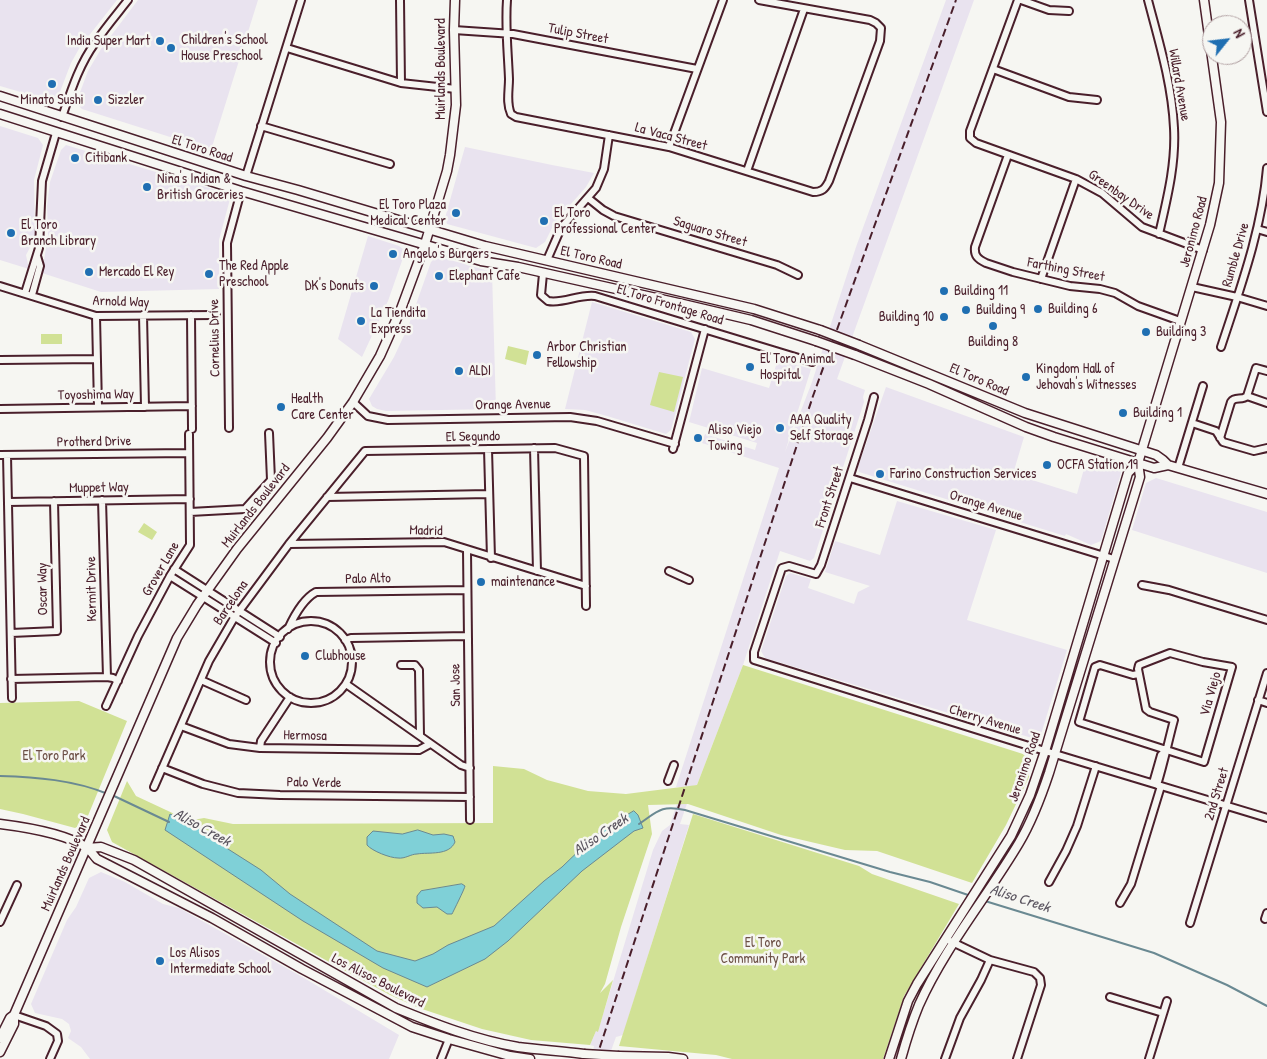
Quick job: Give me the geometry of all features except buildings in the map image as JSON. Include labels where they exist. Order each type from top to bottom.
[{"type":"main road","name":"Muirlands Boulevard","points":[[0,1038],[10,1018],[14,1015],[41,956],[62,902],[108,801],[177,638],[205,594],[237,550],[327,438],[366,383],[407,294],[430,228],[450,155],[456,90],[455,0]]},
{"type":"main road","name":"Jeronimo Road","points":[[901,1059],[920,1004],[954,943],[1020,842],[1032,818],[1055,754],[1140,477],[1138,463],[1203,250],[1217,192],[1221,140],[1218,101],[1204,0]]},
{"type":"main road","name":"El Toro Road","points":[[0,96],[246,176],[430,228],[485,246],[754,309],[820,330],[1025,413],[1156,455],[1168,466]]},
{"type":"main road","name":"El Toro Road","points":[[0,114],[241,191],[482,261],[751,320],[855,355],[929,384],[1026,427],[1122,460],[1154,468],[1168,466],[1178,468],[1267,494]]},
{"type":"main road","points":[[56,133],[62,116]]},
{"type":"main road","points":[[241,191],[246,176]]},
{"type":"main road","points":[[543,274],[546,260]]},
{"type":"main road","name":"Jeronimo Road","points":[[889,1059],[908,1001],[917,984],[1011,836],[1021,816],[1045,751],[1128,473],[1138,463]]},
{"type":"main road","name":"Los Alisos Boulevard","points":[[0,824],[44,832],[87,848],[97,859],[212,918],[302,969],[412,1027],[449,1040],[510,1056],[530,1059]]},
{"type":"main road","name":"Los Alisos Boulevard","points":[[87,848],[101,847],[134,860],[396,1008],[434,1023],[473,1036],[516,1046],[584,1054],[683,1059]]},
{"type":"main road","name":"Muirlands Boulevard","points":[[0,1052],[14,1024],[14,1015]]},
{"type":"street","points":[[62,116],[73,85],[94,43],[128,0]]},
{"type":"street","points":[[246,176],[301,0]]},
{"type":"street","points":[[400,0],[401,83]]},
{"type":"street","points":[[506,33],[507,0]]},
{"type":"street","points":[[669,147],[723,0]]},
{"type":"street","points":[[747,171],[804,10],[759,0]]},
{"type":"street","points":[[1068,12],[1048,10],[1019,0],[993,69],[1069,97],[1097,100]]},
{"type":"street","name":"Willard Avenue","points":[[1148,0],[1169,82],[1174,130],[1171,179],[1159,234]]},
{"type":"street","points":[[1249,0],[1266,92],[1267,112]]},
{"type":"street","name":"La Vaca Street","points":[[506,33],[509,84],[508,104],[511,114],[520,118],[669,147],[813,192],[823,190],[829,181],[880,41],[881,28],[870,20],[804,10]]},
{"type":"street","name":"Tulip Street","points":[[454,30],[506,33],[697,69]]},
{"type":"street","points":[[286,48],[401,83],[456,90]]},
{"type":"street","name":"Greenbay Drive","points":[[993,69],[970,131],[970,138],[976,143],[1076,179],[1102,194],[1142,226],[1203,250]]},
{"type":"street","points":[[262,126],[390,164]]},
{"type":"street","points":[[28,294],[40,266],[37,256],[41,232],[42,181],[56,133]]},
{"type":"street","points":[[546,260],[560,228],[596,188],[602,173],[609,135]]},
{"type":"street","name":"Farthing Street","points":[[1008,155],[975,247],[976,256],[986,263],[1041,279],[1115,293],[1138,306],[1180,321]]},
{"type":"street","name":"Rumble Drive","points":[[1221,347],[1238,297],[1257,229],[1267,168]]},
{"type":"street","points":[[1041,279],[1076,179]]},
{"type":"street","name":"Cornelius Drive","points":[[229,428],[227,243],[241,191]]},
{"type":"street","name":"Saguaro Street","points":[[588,198],[614,216],[777,265],[798,275]]},
{"type":"street","points":[[1257,229],[1267,232]]},
{"type":"street","name":"El Toro Frontage Road","points":[[543,274],[541,294],[548,302],[595,296],[812,362]]},
{"type":"street","name":"Arnold Way","points":[[0,286],[96,316],[216,315]]},
{"type":"street","points":[[1192,287],[1238,297],[1267,306]]},
{"type":"street","name":"Grover Lane","points":[[106,706],[138,636],[172,573],[190,545],[191,315]]},
{"type":"street","points":[[96,316],[98,407]]},
{"type":"street","points":[[143,316],[145,406]]},
{"type":"street","name":"Orange Avenue","points":[[353,402],[368,416],[388,420],[570,417],[597,421],[674,446],[705,329]]},
{"type":"street","points":[[0,360],[97,358]]},
{"type":"street","points":[[1247,396],[1256,368],[1267,371]]},
{"type":"street","points":[[1178,468],[1203,386]]},
{"type":"street","points":[[1220,438],[1233,400],[1247,396],[1267,403]]},
{"type":"street","name":"Front Street","points":[[754,660],[754,652],[780,570],[784,566],[789,566],[816,574],[834,527],[874,397]]},
{"type":"street","name":"Toyoshima Way","points":[[0,409],[192,406]]},
{"type":"street","points":[[1192,423],[1213,429],[1223,442],[1254,451],[1267,448]]},
{"type":"street","points":[[190,512],[240,510],[248,507],[271,480],[269,433]]},
{"type":"street","points":[[534,448],[538,571]]},
{"type":"street","name":"El Segundo","points":[[362,453],[368,451],[555,448],[584,456],[586,586]]},
{"type":"street","points":[[488,449],[491,558]]},
{"type":"street","name":"Protherd Drive","points":[[3,455],[189,453]]},
{"type":"street","name":"Barcelona","points":[[154,787],[201,680],[238,611],[362,453]]},
{"type":"street","points":[[3,455],[8,502],[12,698]]},
{"type":"street","name":"Orange Avenue","points":[[850,478],[1114,559]]},
{"type":"street","points":[[327,497],[489,494]]},
{"type":"street","name":"Muppet Way","points":[[8,502],[190,499]]},
{"type":"street","name":"Kermit Drive","points":[[102,500],[106,677]]},
{"type":"street","name":"Oscar Way","points":[[11,633],[57,631],[54,501]]},
{"type":"street","name":"Madrid","points":[[289,544],[438,542],[586,586]]},
{"type":"street","name":"San Jose","points":[[467,550],[470,820]]},
{"type":"street","points":[[669,571],[689,580]]},
{"type":"street","points":[[172,573],[280,637]]},
{"type":"street","points":[[1142,585],[1169,590],[1267,620]]},
{"type":"street","points":[[586,586],[586,606]]},
{"type":"street","name":"Palo Alto","points":[[288,629],[308,598],[316,592],[467,590]]},
{"type":"street","points":[[205,594],[234,618],[276,643]]},
{"type":"street","points":[[306,622],[319,622],[337,631],[346,640],[351,652],[352,666],[346,684],[335,695],[321,702],[310,703],[290,697],[279,687],[272,673],[271,658],[276,643],[288,629],[306,622]]},
{"type":"street","points":[[346,640],[351,638],[468,636]]},
{"type":"street","name":"Via Viejo","points":[[1170,653],[1232,667],[1204,762],[1166,750],[1079,722],[1096,667],[1100,665],[1138,674],[1138,669],[1142,663],[1170,653]]},
{"type":"street","name":"Cherry Avenue","points":[[754,660],[1267,818]]},
{"type":"street","points":[[401,665],[415,665],[419,670],[420,736]]},
{"type":"street","name":"2nd Street","points":[[1190,923],[1267,673]]},
{"type":"street","points":[[1120,903],[1131,884],[1157,784],[1161,755],[1166,750],[1174,720],[1146,709],[1138,674]]},
{"type":"street","points":[[11,679],[106,677],[118,681]]},
{"type":"street","points":[[201,680],[246,700]]},
{"type":"street","points":[[346,684],[430,744],[461,765],[470,768]]},
{"type":"street","points":[[260,748],[261,741],[290,697]]},
{"type":"street","points":[[1258,700],[1267,703]]},
{"type":"street","name":"Hermosa","points":[[181,726],[229,744],[260,748],[419,750],[430,744]]},
{"type":"street","points":[[668,781],[674,765]]},
{"type":"street","points":[[1048,882],[1077,826],[1096,766]]},
{"type":"street","name":"Palo Verde","points":[[162,768],[204,784],[238,793],[470,797]]},
{"type":"street","points":[[0,922],[17,885]]},
{"type":"street","points":[[945,939],[990,960],[1034,972],[1040,978],[1041,985],[1017,1059]]},
{"type":"street","points":[[944,1059],[960,1018],[990,960]]},
{"type":"street","points":[[1110,997],[1163,1013]]},
{"type":"street","points":[[1149,1059],[1167,1002]]},
{"type":"street","points":[[14,1015],[46,1026],[57,1034],[58,1041],[50,1059]]},
{"type":"street","points":[[440,1059],[449,1040]]},
{"type":"shaded area","points":[[0,0],[117,0],[80,47],[71,63],[58,97],[48,100],[0,86]]},
{"type":"shaded area","points":[[138,0],[258,0],[211,150],[82,109],[76,103],[88,71],[101,49]]},
{"type":"shaded area","points":[[946,0],[974,0],[837,379],[865,390],[864,402],[814,558],[810,561],[780,551],[743,665],[697,785],[693,786],[680,824],[689,825],[623,1035],[616,1037],[608,1059],[591,1059],[594,1046],[590,1045],[596,1031],[598,1031],[653,850],[662,831],[670,825],[682,787],[676,787],[779,468],[702,443],[705,434],[755,450],[757,443],[689,422],[702,368],[769,388],[778,359],[811,369],[785,452],[812,382],[856,247]]},
{"type":"shaded area","points":[[0,126],[38,138],[43,145],[34,180],[35,232],[33,242],[26,255],[29,269],[0,260]]},
{"type":"shaded area","points":[[66,145],[226,193],[230,199],[219,240],[219,289],[101,292],[42,273],[48,235],[47,206],[50,182],[61,150]]},
{"type":"shaded area","points":[[465,147],[594,173],[586,187],[555,222],[545,242],[536,248],[447,224],[445,218]]},
{"type":"shaded area","points":[[368,236],[399,246],[403,249],[404,255],[388,301],[362,357],[338,339]]},
{"type":"shaded area","points":[[440,257],[492,272],[496,409],[386,411],[377,409],[372,406],[369,399],[394,357],[408,327],[431,262],[435,258]]},
{"type":"shaded area","points":[[592,302],[691,332],[695,339],[671,430],[666,434],[585,410],[565,409]]},
{"type":"shaded area","points":[[886,387],[1024,437],[1013,474],[1077,494],[1087,458],[1120,469],[1121,473],[1101,541],[1091,545],[1066,534],[1065,536],[859,472],[858,467]]},
{"type":"shaded area","points":[[1156,478],[1267,512],[1267,573],[1132,530],[1146,483]]},
{"type":"shaded area","points":[[897,501],[996,530],[967,620],[1067,650],[1041,734],[1032,738],[765,658],[761,651],[786,576],[790,573],[811,579],[808,588],[854,604],[858,592],[870,586],[825,572],[835,541],[880,555]]},
{"type":"shaded area","name":"Los Alisos Intermediate School","points":[[101,872],[125,882],[163,904],[179,908],[304,978],[399,1035],[389,1059],[90,1059],[81,1047],[68,1038],[71,1031],[69,1024],[62,1019],[35,1013],[31,1004],[67,920],[76,907],[89,878]]},
{"type":"green space","points":[[41,334],[62,334],[62,344],[41,344]]},
{"type":"green space","points":[[508,346],[529,351],[526,365],[505,359]]},
{"type":"green space","points":[[659,372],[683,377],[674,412],[650,405]]},
{"type":"green space","points":[[144,523],[157,532],[152,540],[138,532]]},
{"type":"green space","points":[[743,665],[1023,754],[1029,760],[1029,777],[1006,825],[972,883],[877,851],[845,850],[781,835],[688,804],[648,805],[652,834],[621,927],[605,984],[600,993],[613,980],[598,1032],[596,1031],[590,1045],[531,1040],[482,1029],[419,1008],[390,995],[112,842],[107,830],[127,781],[136,796],[181,817],[193,820],[204,818],[233,824],[493,823],[493,766],[524,769],[547,780],[588,791],[626,794],[697,785]]},
{"type":"green space","name":"El Toro Park","points":[[79,701],[127,721],[85,823],[75,828],[0,809],[0,703]]},
{"type":"green space","name":"El Toro Community Park","points":[[693,814],[859,866],[872,874],[959,904],[904,996],[883,1059],[732,1059],[716,1055],[619,1046]]},
{"type":"water","points":[[634,811],[638,815],[643,828],[634,831],[582,871],[508,941],[485,959],[427,987],[383,968],[303,921],[165,830],[170,814],[196,825],[228,849],[261,870],[290,894],[377,951],[415,961],[494,926],[590,840]]},
{"type":"water","points":[[418,830],[433,835],[444,834],[453,836],[455,842],[448,850],[415,854],[401,858],[381,854],[367,845],[367,837],[373,831],[402,834]]},
{"type":"water","points":[[462,884],[465,886],[452,914],[447,914],[437,907],[423,908],[417,903],[417,896],[421,891]]},
{"type":"waterway","name":"Aliso Creek","points":[[0,776],[55,780],[82,785],[108,794]]},
{"type":"waterway","name":"Aliso Creek","points":[[112,795],[169,822]]},
{"type":"waterway","name":"Aliso Creek","points":[[639,824],[660,810],[670,808],[685,810],[890,872],[930,882],[971,896]]},
{"type":"waterway","name":"Aliso Creek","points":[[985,901],[1154,953],[1227,985],[1267,1006]]},
{"type":"railway","points":[[596,1059],[813,396],[956,0]]},
{"type":"place","name":"India Super Mart","points":[[160,41]]},
{"type":"place","name":"Children's School House Preschool","points":[[171,48]]},
{"type":"place","name":"Minato Sushi","points":[[52,84]]},
{"type":"place","name":"Sizzler","points":[[98,100]]},
{"type":"place","name":"Citibank","points":[[75,158]]},
{"type":"place","name":"Nina's Indian & British Groceries","points":[[147,187]]},
{"type":"place","name":"El Toro Plaza Medical Center","points":[[456,213]]},
{"type":"place","name":"El Toro Professional Center","points":[[544,221]]},
{"type":"place","name":"El Toro Branch Library","points":[[11,233]]},
{"type":"place","name":"Angelo's Burgers","points":[[393,254]]},
{"type":"place","name":"Mercado El Rey","points":[[89,272]]},
{"type":"place","name":"The Red Apple Preschool","points":[[209,274]]},
{"type":"place","name":"Elephant Cafe","points":[[439,276]]},
{"type":"place","name":"DK's Donuts","points":[[374,286]]},
{"type":"place","name":"Building 11","points":[[944,291]]},
{"type":"place","name":"Building 6","points":[[1038,309]]},
{"type":"place","name":"Building 9","points":[[966,310]]},
{"type":"place","name":"Building 10","points":[[944,317]]},
{"type":"place","name":"La Tiendita Express","points":[[361,321]]},
{"type":"place","name":"Building 8","points":[[993,326]]},
{"type":"place","name":"Building 3","points":[[1146,332]]},
{"type":"place","name":"Arbor Christian Fellowship","points":[[537,355]]},
{"type":"place","name":"El Toro Animal Hospital","points":[[750,367]]},
{"type":"place","name":"ALDI","points":[[459,371]]},
{"type":"place","name":"Kingdom Hall of Jehovah's Witnesses","points":[[1026,377]]},
{"type":"place","name":"Health Care Center","points":[[281,407]]},
{"type":"place","name":"Building 1","points":[[1123,413]]},
{"type":"place","name":"AAA Quality Self Storage","points":[[780,428]]},
{"type":"place","name":"Aliso Viejo Towing","points":[[698,438]]},
{"type":"place","name":"OCFA Station 19","points":[[1047,465]]},
{"type":"place","name":"Farino Construction Services","points":[[880,474]]},
{"type":"place","name":"maintenance","points":[[481,582]]},
{"type":"place","name":"Clubhouse","points":[[305,656]]},
{"type":"place","name":"Los Alisos Intermediate School","points":[[160,961]]}]
